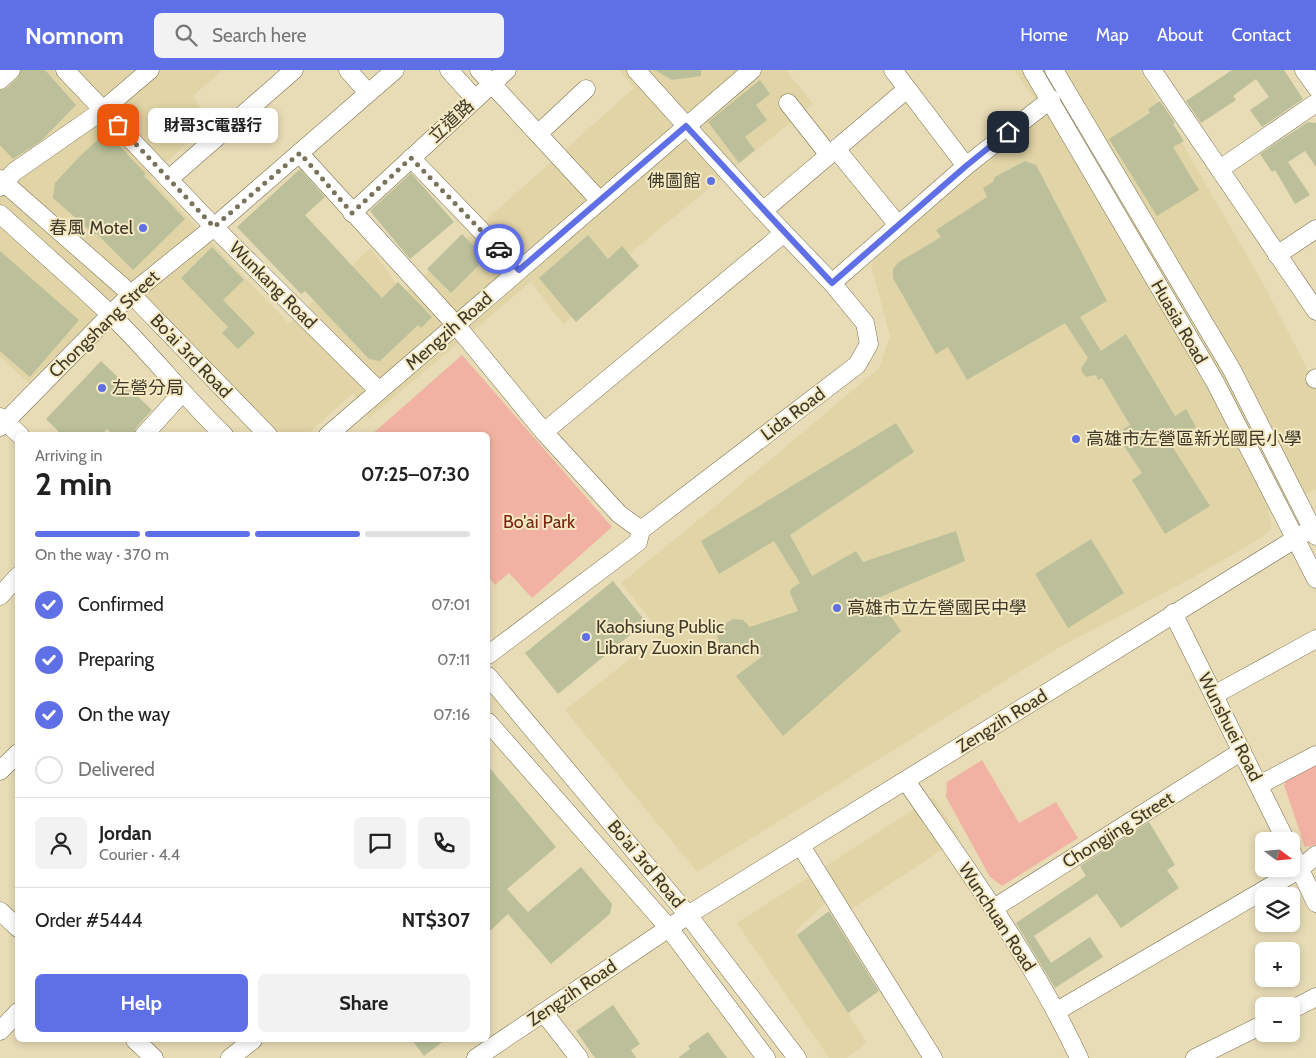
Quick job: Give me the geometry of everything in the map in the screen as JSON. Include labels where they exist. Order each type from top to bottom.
[{"type":"street","points":[[0,80],[11,70]]},
{"type":"street","name":"Wunkang Road","points":[[65,70],[214,227],[379,391]]},
{"type":"street","points":[[1,183],[104,110],[150,70]]},
{"type":"street","points":[[169,179],[294,70]]},
{"type":"street","points":[[348,70],[368,93]]},
{"type":"street","name":"Chongshang Street","points":[[2,422],[131,294],[214,227],[395,70]]},
{"type":"street","points":[[449,70],[475,99]]},
{"type":"street","points":[[479,70],[600,201]]},
{"type":"street","name":"立道路","points":[[352,213],[507,70]]},
{"type":"street","name":"Lida Road","points":[[490,653],[638,542],[641,530],[857,365],[869,344],[865,323],[832,283],[763,211],[636,70]]},
{"type":"street","name":"Mengzih Road","points":[[331,432],[752,70]]},
{"type":"street","points":[[893,70],[966,166]]},
{"type":"street","name":"Huasia Road","points":[[1032,70],[1051,99],[1215,382],[1316,580]]},
{"type":"street","name":"Huasia Road","points":[[1054,70],[1232,370],[1315,530]]},
{"type":"street","points":[[1152,70],[1316,311]]},
{"type":"street","points":[[1304,70],[1316,87]]},
{"type":"street","points":[[538,134],[586,89]]},
{"type":"street","points":[[763,211],[907,89]]},
{"type":"street","points":[[832,283],[966,166],[1051,99]]},
{"type":"street","points":[[788,103],[898,225]]},
{"type":"street","points":[[1220,169],[1316,103]]},
{"type":"street","points":[[300,153],[352,213],[456,325],[544,432],[619,514],[641,530]]},
{"type":"street","points":[[411,158],[519,270]]},
{"type":"street","name":"Bo'ai 3rd Road","points":[[1,183],[131,294],[265,432]]},
{"type":"street","name":"Bo'ai 3rd Road","points":[[0,214],[110,314],[164,371],[216,432]]},
{"type":"street","points":[[1277,255],[1316,229]]},
{"type":"street","points":[[544,432],[784,233]]},
{"type":"street","points":[[1160,288],[1177,278]]},
{"type":"street","points":[[147,432],[182,393]]},
{"type":"street","points":[[2,422],[16,432]]},
{"type":"street","name":"Zengzih Road","points":[[476,1058],[668,927],[906,781],[1172,614],[1295,540],[1315,530]]},
{"type":"street","points":[[0,596],[15,579]]},
{"type":"street","name":"Wunshuei Road","points":[[1172,614],[1282,832]]},
{"type":"street","points":[[1214,695],[1316,639]]},
{"type":"street","name":"Bo'ai 3rd Road","points":[[490,678],[688,915],[797,1058]]},
{"type":"street","name":"Bo'ai 3rd Road","points":[[490,724],[668,927],[766,1058]]},
{"type":"street","name":"Chongjing Street","points":[[994,908],[1242,751]]},
{"type":"street","points":[[0,771],[15,755]]},
{"type":"street","points":[[1259,785],[1316,756]]},
{"type":"street","name":"Wunchuan Road","points":[[906,781],[994,908],[1057,1011],[1079,1058]]},
{"type":"street","points":[[801,846],[933,1058]]},
{"type":"street","points":[[1316,855],[1300,869],[1316,903]]},
{"type":"street","points":[[1057,1011],[1285,878]]},
{"type":"street","points":[[0,911],[15,925]]},
{"type":"street","points":[[1300,1005],[1316,997]]},
{"type":"street","points":[[544,1013],[579,1058]]},
{"type":"street","points":[[0,1031],[15,1015]]},
{"type":"street","points":[[1195,1058],[1255,1028]]},
{"type":"street","points":[[137,1042],[154,1058]]},
{"type":"street","points":[[230,1058],[250,1042]]},
{"type":"shaded area","points":[[0,70],[53,70],[63,80],[73,70],[223,70],[193,96],[209,122],[150,178],[289,324],[371,248],[403,294],[634,88],[619,70],[786,70],[813,104],[636,248],[564,325],[531,282],[369,418],[353,393],[310,432],[255,432],[117,293],[85,328],[28,383],[0,357]]},
{"type":"shaded area","points":[[1014,70],[1140,70],[1265,287],[1316,386],[1316,489],[1267,511],[1271,521],[1271,529],[1264,536],[1194,577],[1058,648],[697,872],[565,710],[662,634],[621,583],[879,368],[890,336],[871,265],[875,258],[1043,111]]},
{"type":"shaded area","points":[[933,797],[960,838],[850,910],[827,902],[795,931],[867,1043],[847,1058],[829,1058],[737,923]]},
{"type":"green space","name":"Bo'ai Park","points":[[462,355],[612,527],[532,598],[509,573],[495,585],[490,579],[490,432],[374,432]]},
{"type":"green space","points":[[982,760],[1019,823],[1056,802],[1078,838],[1002,886],[990,877],[946,797],[947,782]]},
{"type":"green space","points":[[1316,762],[1316,845],[1305,847],[1284,785],[1287,778]]},
{"type":"building","points":[[21,70],[45,70],[76,105],[41,141],[13,159],[0,145],[0,90],[7,88],[18,78]]},
{"type":"building","points":[[655,70],[701,70],[701,76],[672,80]]},
{"type":"building","points":[[1232,70],[1284,70],[1303,99],[1262,127],[1250,110],[1269,97],[1256,79],[1233,96],[1236,100],[1201,123],[1186,101]]},
{"type":"building","points":[[760,80],[770,94],[756,105],[767,120],[745,137],[755,150],[739,163],[708,122]]},
{"type":"building","points":[[1160,101],[1175,123],[1173,124],[1184,141],[1173,147],[1199,190],[1157,216],[1109,139],[1150,113],[1148,109]]},
{"type":"building","points":[[1308,122],[1316,123],[1316,167],[1305,151],[1288,162],[1310,195],[1295,204],[1275,170],[1272,172],[1260,154]]},
{"type":"building","points":[[111,137],[146,174],[144,176],[185,219],[133,270],[96,233],[95,235],[53,198],[55,183],[80,156],[100,138]]},
{"type":"building","points":[[1025,161],[1036,165],[1107,301],[1080,317],[1101,351],[1126,334],[1175,416],[1186,409],[1196,427],[1170,443],[1210,506],[1165,534],[1132,480],[1142,473],[1116,434],[1130,425],[1102,378],[1098,380],[1096,375],[1086,377],[1082,372],[1081,368],[1088,358],[1065,323],[967,380],[948,347],[936,354],[893,278],[893,269],[899,262],[941,237],[936,230],[987,197],[983,188],[993,182],[995,177]]},
{"type":"building","points":[[300,169],[325,197],[305,215],[382,298],[398,282],[432,317],[421,328],[418,325],[380,361],[369,359],[305,291],[301,294],[237,227]]},
{"type":"building","points":[[411,173],[454,222],[410,259],[370,211]]},
{"type":"building","points":[[462,234],[486,258],[451,293],[427,269]]},
{"type":"building","points":[[588,235],[608,259],[622,246],[639,266],[576,322],[539,278]]},
{"type":"building","points":[[212,247],[244,280],[223,300],[255,333],[238,349],[222,333],[228,327],[181,278]]},
{"type":"building","points":[[0,251],[79,320],[30,377],[0,351]]},
{"type":"building","name":"左營分局","points":[[101,361],[152,410],[136,428],[135,432],[110,432],[107,429],[104,432],[59,432],[46,419]]},
{"type":"building","points":[[896,423],[914,452],[790,535],[812,576],[856,551],[863,562],[956,531],[965,561],[878,598],[901,631],[783,736],[736,676],[764,655],[728,655],[722,650],[717,636],[723,625],[733,619],[743,620],[750,627],[798,611],[790,593],[791,589],[800,583],[774,541],[719,574],[701,541]]},
{"type":"building","points":[[1091,539],[1124,593],[1068,628],[1035,574]]},
{"type":"building","name":"Kaohsiung Public Library Zuoxin Branch","points":[[613,581],[646,622],[558,694],[525,653]]},
{"type":"building","points":[[490,768],[556,847],[507,889],[528,912],[581,867],[612,904],[610,914],[551,964],[508,914],[490,931]]},
{"type":"building","points":[[1149,822],[1175,865],[1167,870],[1179,888],[1121,928],[1097,894],[1034,936],[1051,963],[1090,937],[1103,957],[1055,988],[1016,923],[1086,876],[1080,866]]},
{"type":"building","points":[[829,911],[879,991],[848,1013],[797,935]]},
{"type":"building","points":[[613,1005],[640,1044],[631,1050],[636,1058],[595,1058],[576,1031]]},
{"type":"building","points":[[708,1032],[727,1058],[678,1058],[690,1049],[688,1046]]},
{"type":"building","points":[[414,1042],[442,1042],[424,1056]]},
{"type":"way so far","points":[[118,125],[214,227],[300,153],[352,213],[411,158],[499,249]]},
{"type":"place","name":"財哥3C電器行","points":[[118,125]]},
{"type":"place","name":"佛圖館","points":[[711,181]]},
{"type":"place","name":"春風 Motel","points":[[143,228]]},
{"type":"place","name":"左營分局","points":[[102,388]]},
{"type":"place","name":"高雄市左營區新光國民小學","points":[[1076,439]]},
{"type":"place","name":"高雄市立左營國民中學","points":[[837,608]]},
{"type":"place","name":"Kaohsiung Public Library Zuoxin Branch","points":[[586,637]]},
{"type":"route","points":[[499,249],[519,270],[686,126],[832,283],[966,166],[1008,132]]}]
